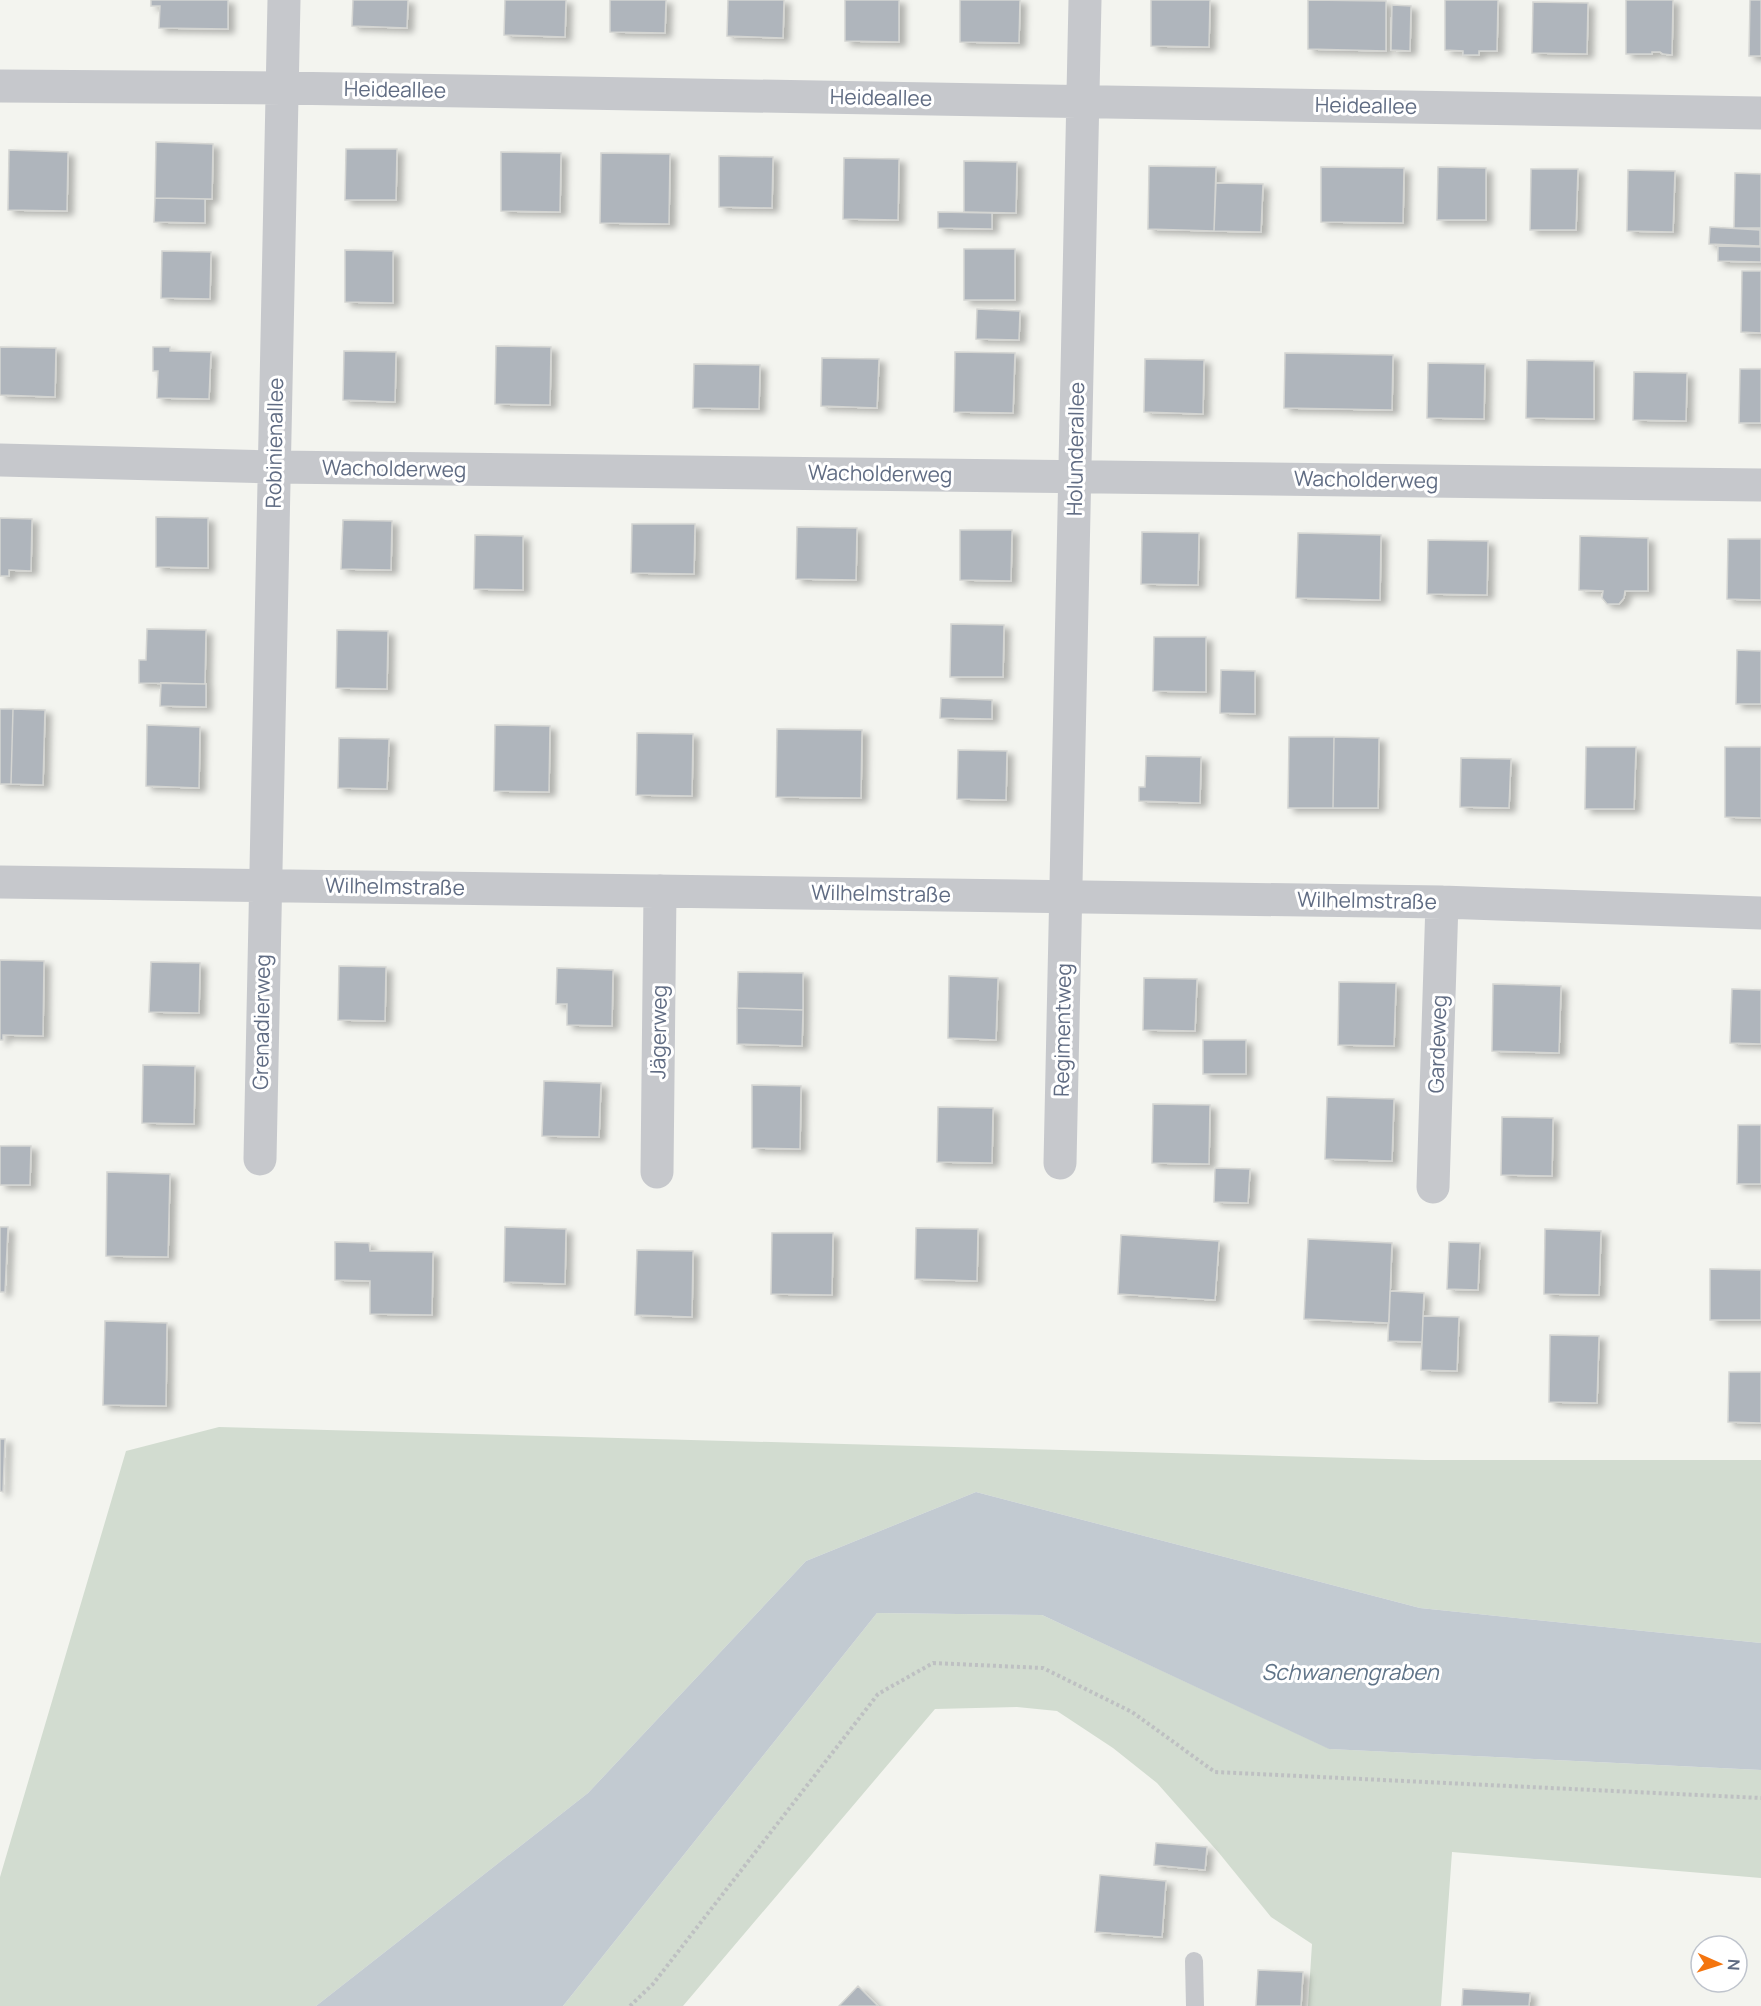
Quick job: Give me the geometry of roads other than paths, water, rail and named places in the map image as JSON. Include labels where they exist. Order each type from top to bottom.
[{"type":"street","name":"Robinienallee","points":[[265,885],[284,0]]},
{"type":"street","name":"Holunderallee","points":[[1065,897],[1085,0]]},
{"type":"street","name":"Heideallee","points":[[0,86],[282,88],[1761,113]]},
{"type":"street","name":"Wacholderweg","points":[[0,460],[274,467],[1761,485]]},
{"type":"street","name":"Wilhelmstraße","points":[[0,882],[1442,902],[1761,914]]},
{"type":"street","name":"Grenadierweg","points":[[260,1159],[265,885]]},
{"type":"street","name":"Jägerweg","points":[[657,1172],[660,891]]},
{"type":"street","name":"Regimentweg","points":[[1060,1163],[1065,897]]},
{"type":"street","name":"Gardeweg","points":[[1433,1187],[1442,902]]},
{"type":"lane","points":[[1194,1961],[1195,2006]]},
{"type":"water","name":"Schwanengraben","points":[[976,1492],[1420,1608],[1761,1643],[1761,1770],[1329,1749],[1042,1615],[877,1613],[563,2006],[316,2006],[588,1793],[806,1561]]}]
